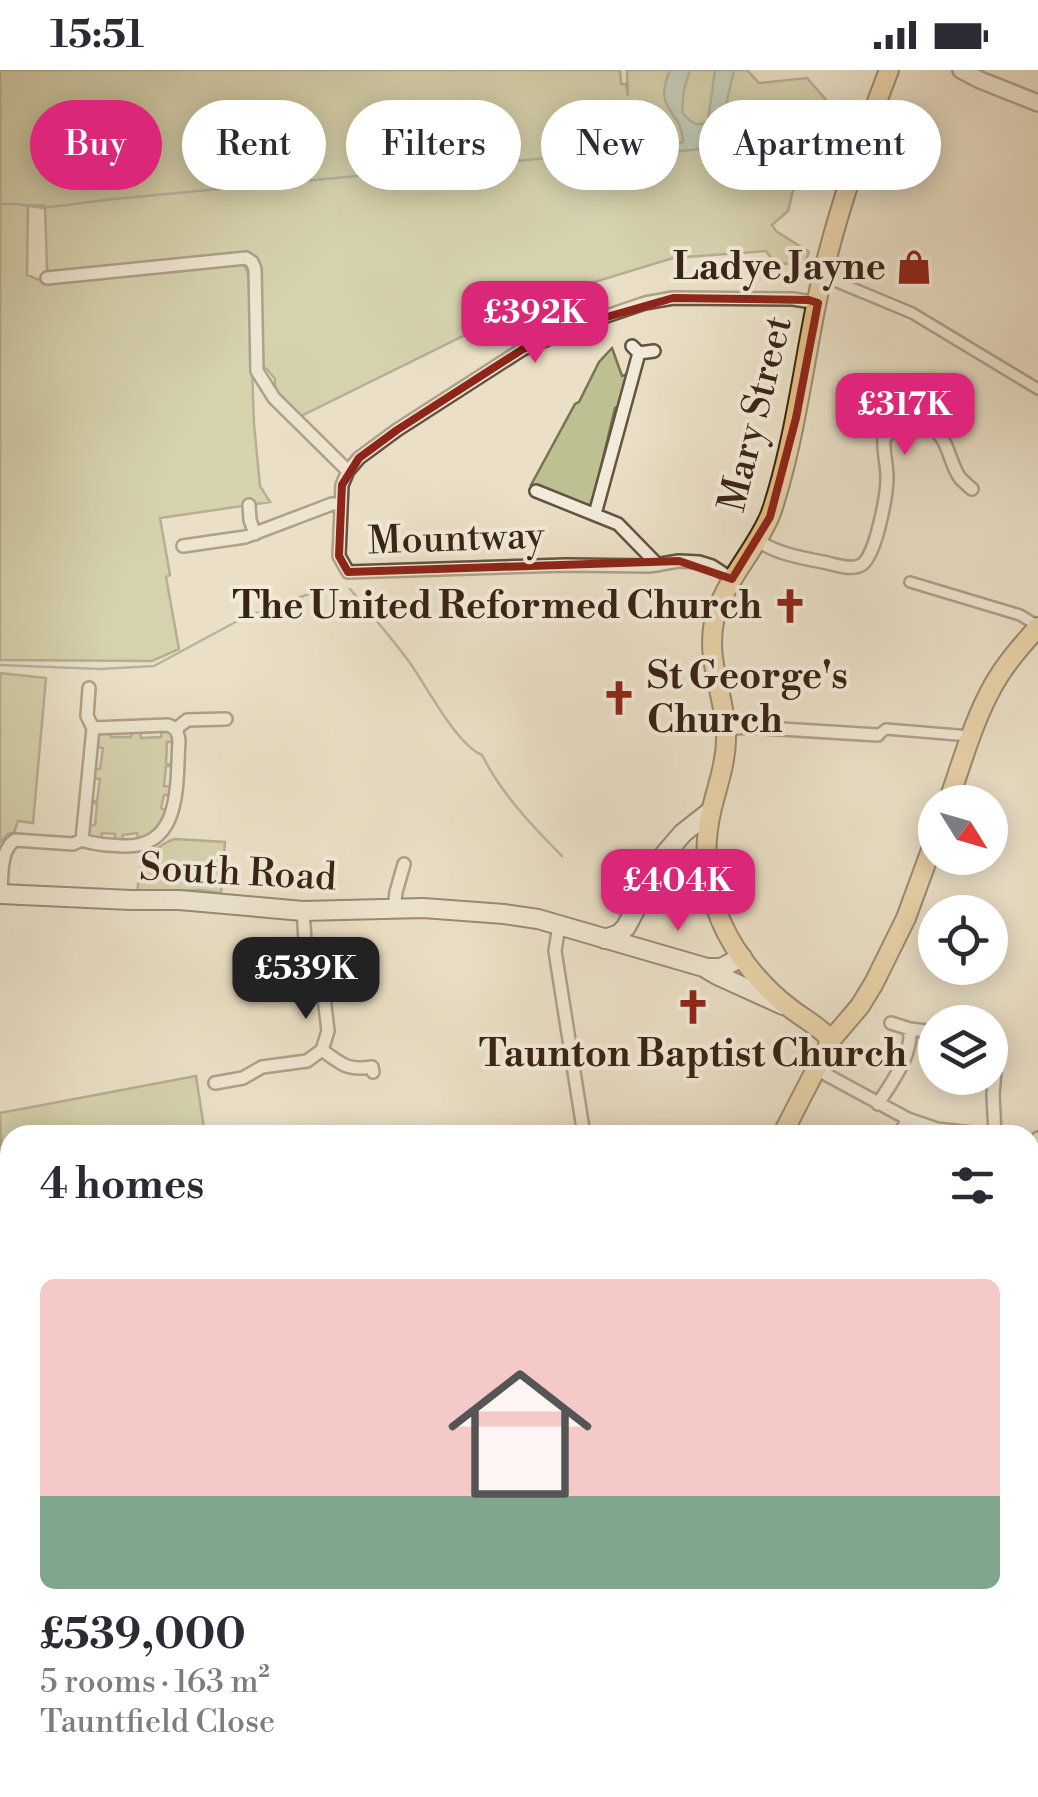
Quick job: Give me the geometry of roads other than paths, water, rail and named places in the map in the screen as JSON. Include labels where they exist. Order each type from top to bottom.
[{"type":"main road","name":"Mary Street","points":[[726,727],[712,665],[714,623],[732,579],[770,517],[785,468],[823,276],[889,70]]},
{"type":"main road","points":[[954,785],[970,736],[997,679],[1038,626]]},
{"type":"main road","points":[[726,727],[725,754],[706,843],[709,886],[716,910],[756,976],[831,1040]]},
{"type":"main road","points":[[605,939],[626,927],[664,856],[683,833],[711,812]]},
{"type":"main road","points":[[675,842],[688,839],[706,843]]},
{"type":"main road","points":[[787,1125],[831,1040],[874,983],[922,875]]},
{"type":"main road","name":"South Road","points":[[0,894],[179,900],[302,911],[472,910],[518,916],[707,968],[789,1007]]},
{"type":"main road","points":[[626,927],[635,946]]},
{"type":"main road","points":[[707,968],[720,968],[742,957]]},
{"type":"street","points":[[962,70],[1038,103]]},
{"type":"street","points":[[47,278],[246,258],[255,270],[257,371],[274,398],[348,470]]},
{"type":"street","points":[[823,276],[912,313],[1038,389]]},
{"type":"street","points":[[183,546],[254,534],[340,504],[348,470],[396,430],[524,349],[586,323],[673,298],[818,302]]},
{"type":"street","points":[[595,514],[636,350],[654,351]]},
{"type":"street","points":[[757,540],[796,556],[858,567],[872,552],[887,481],[884,438],[906,420],[932,428],[945,443],[958,476],[972,490]]},
{"type":"street","points":[[536,491],[618,524],[658,566]]},
{"type":"street","name":"Mountway","points":[[340,504],[340,556],[348,572],[658,566],[679,561],[712,566],[732,579]]},
{"type":"street","points":[[249,505],[254,534]]},
{"type":"street","points":[[910,582],[1020,615],[1038,626]]},
{"type":"street","points":[[82,840],[93,728],[87,716],[89,688]]},
{"type":"street","points":[[176,729],[187,720],[226,719]]},
{"type":"street","points":[[682,722],[878,735],[886,729],[970,736]]},
{"type":"street","points":[[0,894],[4,850],[10,843],[22,840],[73,844],[82,840],[130,846],[150,840],[168,823],[174,807],[179,741],[176,729],[168,725],[93,728]]},
{"type":"street","points":[[22,840],[24,825]]},
{"type":"street","points":[[394,909],[404,864]]},
{"type":"street","points":[[215,1084],[243,1078],[262,1067],[307,1061],[322,1050],[328,1031],[322,980],[306,955],[302,911]]},
{"type":"street","points":[[559,925],[555,951],[582,1125]]},
{"type":"street","points":[[890,1023],[918,1030]]},
{"type":"street","points":[[878,1104],[908,1052],[910,1030]]},
{"type":"street","points":[[322,1050],[346,1067],[372,1067],[374,1072]]},
{"type":"street","points":[[816,1069],[925,1125]]},
{"type":"street","points":[[993,1125],[998,1095]]},
{"type":"street","points":[[905,1125],[908,1119]]},
{"type":"waterway","points":[[0,204],[42,208],[541,159]]},
{"type":"waterway","points":[[0,665],[100,669],[154,666],[243,618],[328,587]]},
{"type":"waterway","points":[[350,589],[410,663],[453,728],[482,755],[508,796],[562,856]]},
{"type":"place","name":"Ladye Jayne","points":[[914,267]]},
{"type":"place","name":"The United Reformed Church","points":[[790,606]]},
{"type":"place","name":"St George's Church","points":[[619,698]]},
{"type":"place","name":"Taunton Baptist Church","points":[[693,1007]]}]
